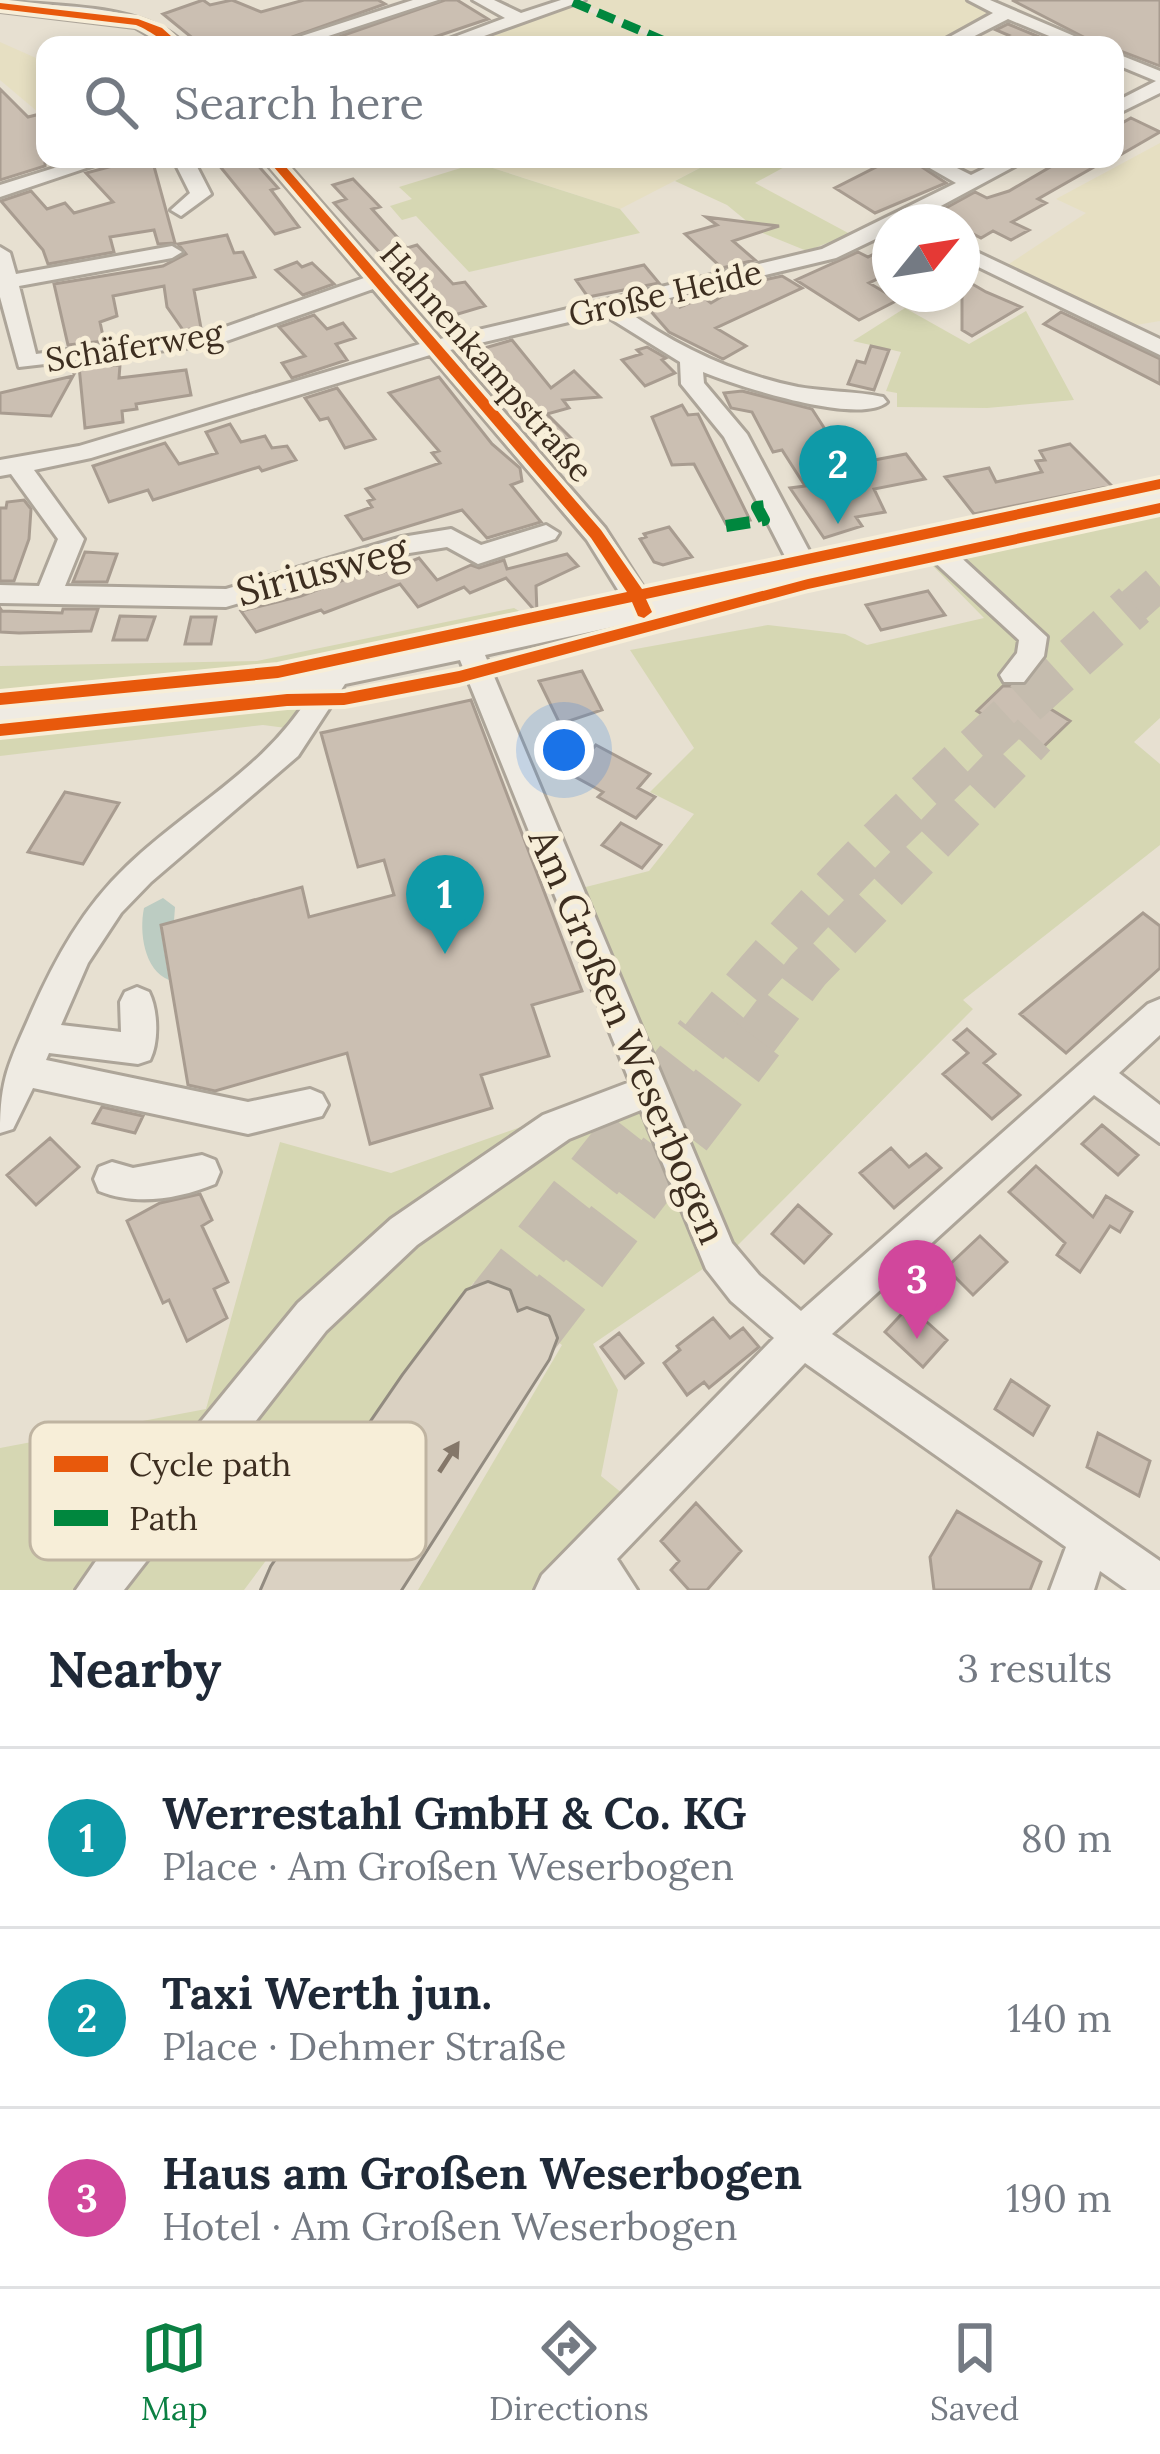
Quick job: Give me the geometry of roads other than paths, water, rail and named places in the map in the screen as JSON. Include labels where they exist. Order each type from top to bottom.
[{"type":"highway","points":[[408,1422],[425,1396],[507,1325],[426,1473]]},
{"type":"highway","points":[[295,1590],[315,1560]]},
{"type":"highway","points":[[362,1590],[378,1560]]},
{"type":"street","points":[[312,36],[430,0]]},
{"type":"street","points":[[481,0],[520,19]]},
{"type":"street","points":[[469,36],[577,0]]},
{"type":"street","points":[[976,0],[1065,36]]},
{"type":"street","points":[[115,17],[131,2]]},
{"type":"street","points":[[0,6],[115,17],[165,36]]},
{"type":"street","points":[[961,36],[1008,12]]},
{"type":"street","points":[[271,24],[282,36]]},
{"type":"street","points":[[1124,63],[1160,82]]},
{"type":"street","points":[[1124,103],[1160,82]]},
{"type":"street","points":[[0,191],[75,168]]},
{"type":"street","points":[[181,210],[201,194],[188,168]]},
{"type":"street","name":"Hahnenkampstraße","points":[[281,168],[434,347],[602,531],[644,612]]},
{"type":"street","points":[[942,168],[972,183]]},
{"type":"street","name":"Große Heide","points":[[931,204],[1001,168]]},
{"type":"street","name":"Große Heide","points":[[10,467],[186,423],[434,347],[829,254],[872,233]]},
{"type":"street","points":[[0,253],[6,290],[172,252]]},
{"type":"street","points":[[980,260],[1160,348]]},
{"type":"street","name":"Schäferweg","points":[[6,290],[27,362],[218,338],[376,281]]},
{"type":"street","points":[[606,306],[654,343],[691,363],[825,401],[875,402]]},
{"type":"street","points":[[1123,331],[1160,324]]},
{"type":"street","points":[[691,363],[694,384],[734,434],[807,573]]},
{"type":"street","points":[[10,467],[71,538],[49,593]]},
{"type":"street","points":[[0,715],[199,697],[335,676],[1160,496]]},
{"type":"street","name":"Siriusweg","points":[[0,594],[226,598],[402,546],[451,538],[478,555],[546,532]]},
{"type":"street","points":[[933,546],[1034,637],[1030,656],[1014,675]]},
{"type":"street","name":"Am Großen Weserbogen","points":[[469,649],[647,1092],[719,1256],[745,1288],[802,1337],[1160,1587]]},
{"type":"street","points":[[0,1117],[73,958],[109,905],[149,862],[271,768],[302,736],[335,676]]},
{"type":"street","points":[[39,1037],[137,1049],[137,1002]]},
{"type":"street","points":[[557,1590],[601,1574],[802,1337],[1160,1014]]},
{"type":"street","points":[[24,1071],[248,1118],[310,1106]]},
{"type":"street","points":[[1094,1074],[1160,1127]]},
{"type":"street","points":[[226,1422],[312,1316],[404,1232],[556,1127],[647,1092]]},
{"type":"street","points":[[112,1179],[133,1185],[202,1172]]},
{"type":"street","points":[[1072,1590],[1089,1541]]},
{"type":"street","points":[[98,1590],[120,1560]]},
{"type":"tunnel","points":[[1131,608],[1160,582]]},
{"type":"tunnel","points":[[701,1041],[853,868],[963,760],[1134,605]]},
{"type":"tunnel","points":[[754,1041],[808,970],[1034,735]]},
{"type":"tunnel","points":[[488,1312],[703,1038]]},
{"type":"tunnel","points":[[527,1338],[756,1038]]},
{"type":"place","name":"Taxi Werth jun.","points":[[838,524]]},
{"type":"place","name":"Werrestahl GmbH & Co. KG","points":[[445,954]]},
{"type":"place","name":"Haus am Großen Weserbogen","points":[[917,1339]]}]
